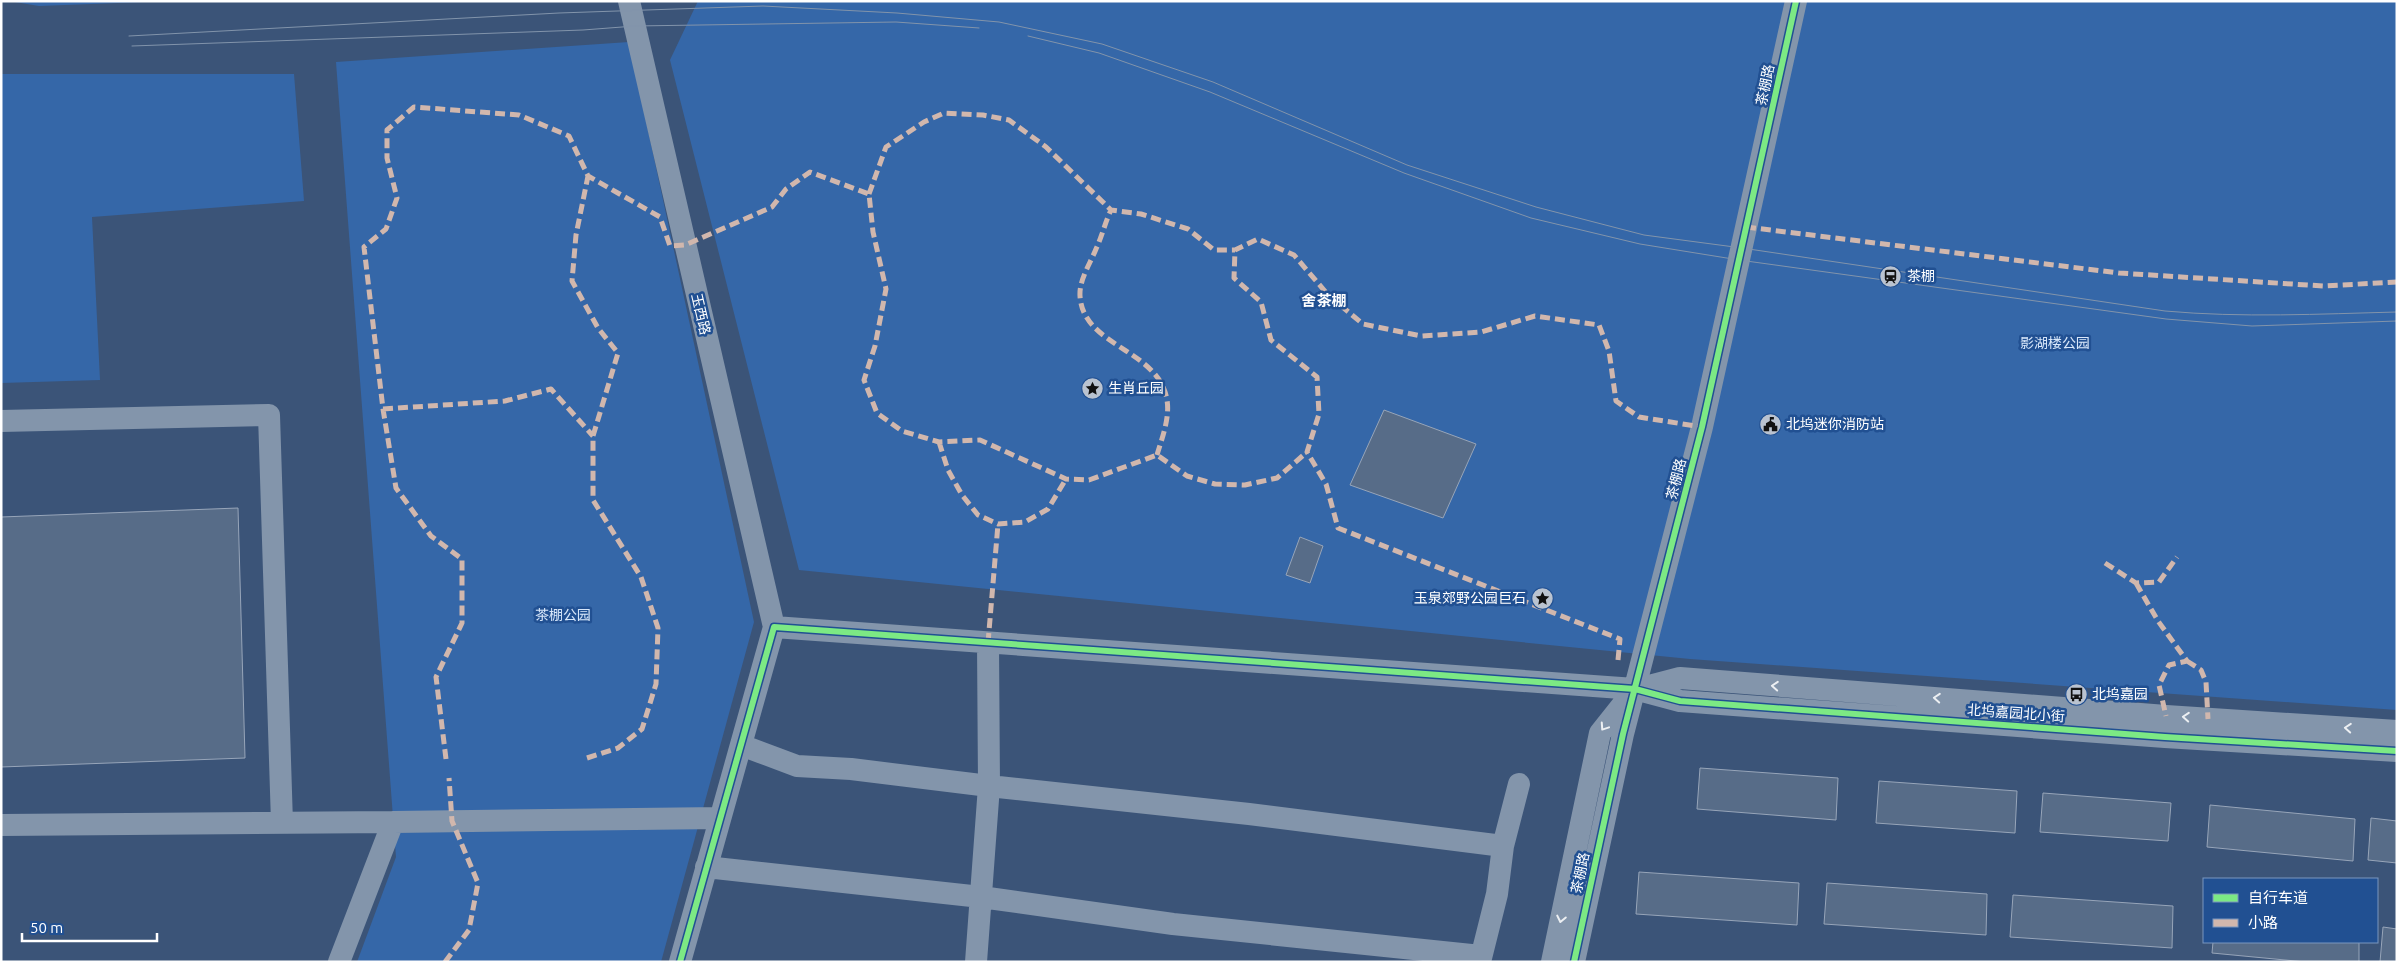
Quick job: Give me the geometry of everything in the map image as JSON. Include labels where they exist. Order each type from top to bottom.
[{"type":"street","name":"玉西路","points":[[629,1],[774,627]]},
{"type":"street","name":"茶棚路","points":[[1574,962],[1620,744],[1702,427],[1796,1]]},
{"type":"street","points":[[1,421],[269,415],[282,823]]},
{"type":"street","points":[[680,962],[774,627],[1635,689]]},
{"type":"street","points":[[976,962],[988,786],[988,643]]},
{"type":"street","name":"北坞嘉园北小街","points":[[1635,689],[1680,678],[2166,716],[2397,731]]},
{"type":"street","name":"茶棚路","points":[[1552,962],[1600,733],[1635,689]]},
{"type":"street","name":"北坞嘉园北小街","points":[[1635,689],[1680,701],[2145,736],[2397,751]]},
{"type":"street","points":[[741,745],[797,766],[852,768],[988,786],[1249,814],[1503,846]]},
{"type":"street","points":[[706,867],[981,898],[1173,924],[1480,959],[1497,894],[1503,846],[1519,784]]},
{"type":"street","points":[[1,825],[720,818]]},
{"type":"street","points":[[339,962],[393,822]]},
{"type":"green space","points":[[9,1],[170,1],[39,6]]},
{"type":"green space","name":"影湖楼公园","points":[[698,1],[2397,1],[2397,710],[1690,659],[799,570],[670,60]]},
{"type":"green space","name":"茶棚公园","points":[[629,42],[754,622],[661,962],[357,962],[396,857],[336,62]]},
{"type":"green space","points":[[1,74],[294,74],[304,201],[92,217],[100,380],[1,383]]},
{"type":"building","points":[[1384,410],[1476,444],[1443,518],[1350,485]]},
{"type":"building","points":[[238,508],[245,758],[1,767],[1,517]]},
{"type":"building","points":[[1300,537],[1323,546],[1310,583],[1286,575]]},
{"type":"building","points":[[1700,768],[1838,778],[1836,820],[1697,809]]},
{"type":"building","points":[[1879,781],[2017,791],[2015,833],[1876,823]]},
{"type":"building","points":[[2043,793],[2171,803],[2168,841],[2040,832]]},
{"type":"building","points":[[2210,805],[2355,819],[2353,861],[2207,847]]},
{"type":"building","points":[[2371,818],[2397,821],[2397,863],[2368,860]]},
{"type":"building","points":[[1639,872],[1799,883],[1797,925],[1636,914]]},
{"type":"building","points":[[1827,883],[1987,894],[1986,935],[1824,924]]},
{"type":"building","points":[[2013,895],[2173,906],[2172,948],[2010,937]]},
{"type":"building","points":[[2383,927],[2397,929],[2397,962],[2380,962]]},
{"type":"building","points":[[2213,943],[2359,943],[2359,962],[2306,962],[2212,953]]},
{"type":"tram line","points":[[129,36],[559,13],[763,6],[897,13],[999,22],[1102,44],[1213,82],[1407,165],[1536,207],[1644,235],[2165,311],[2252,315],[2397,312]]},
{"type":"tram line","points":[[132,46],[583,30],[635,26],[896,22],[979,28]]},
{"type":"tram line","points":[[1028,36],[1099,53],[1210,92],[1404,173],[1531,218],[1640,244],[1739,260],[2166,319],[2252,326],[2397,321]]},
{"type":"marked path","points":[[446,759],[436,677],[462,623],[462,559],[431,536],[396,488],[383,409],[364,247],[386,229],[397,198],[387,158],[387,130],[414,107],[519,115],[569,136],[588,176],[660,217],[670,246],[685,245],[772,207],[786,189],[810,172],[869,194],[873,232],[886,289],[875,346],[864,380],[877,413],[902,431],[939,442],[980,440],[1066,479],[1089,480],[1157,455],[1187,476],[1215,484],[1245,485],[1277,478],[1307,452]]},
{"type":"marked path","points":[[869,194],[886,147],[924,122],[944,113],[983,115],[1009,120],[1046,147],[1111,210]]},
{"type":"marked path","points":[[587,758],[618,748],[642,729],[656,684],[658,628],[641,577],[593,500],[593,436],[618,353],[598,328],[572,281],[576,235],[588,176]]},
{"type":"marked path","points":[[1157,455],[1165,428],[1168,407],[1161,383],[1150,369],[1137,358],[1094,327],[1084,313],[1080,296],[1083,278],[1111,210],[1141,214],[1188,229],[1214,250],[1235,250]]},
{"type":"marked path","points":[[1746,227],[2119,273],[2323,286],[2397,282]]},
{"type":"marked path","points":[[1618,660],[1620,639],[1338,528],[1326,484],[1307,452],[1319,414],[1317,377],[1271,340],[1261,302],[1234,278],[1235,250],[1258,239],[1294,255],[1329,296],[1363,324],[1421,336],[1481,332],[1535,316],[1599,325],[1609,351],[1616,401],[1639,417],[1702,427]]},
{"type":"marked path","points":[[383,409],[505,401],[551,389],[593,436]]},
{"type":"marked path","points":[[939,442],[948,470],[962,495],[978,515],[998,524],[1025,522],[1048,509],[1066,479]]},
{"type":"marked path","points":[[988,643],[998,524]]},
{"type":"marked path","points":[[2105,563],[2136,583],[2159,582],[2177,557]]},
{"type":"marked path","points":[[2136,583],[2158,621],[2187,661],[2169,665],[2159,685],[2166,716]]},
{"type":"marked path","points":[[2187,661],[2201,670],[2206,682],[2208,719]]},
{"type":"marked path","points":[[445,962],[469,930],[478,883],[452,821],[449,778]]},
{"type":"cycle path","points":[[1574,962],[1623,734],[1702,427],[1796,1]]},
{"type":"cycle path","points":[[680,962],[774,627],[1635,689],[1680,701],[2165,737],[2397,751]]},
{"type":"place","name":"茶棚","points":[[1891,276]]},
{"type":"place","name":"生肖丘园","points":[[1092,388]]},
{"type":"place","name":"北坞迷你消防站","points":[[1770,424]]},
{"type":"place","name":"玉泉郊野公园巨石","points":[[1542,598]]},
{"type":"place","name":"北坞嘉园","points":[[2076,694]]},
{"type":"district","name":"舍茶棚","points":[[1324,301]]}]
